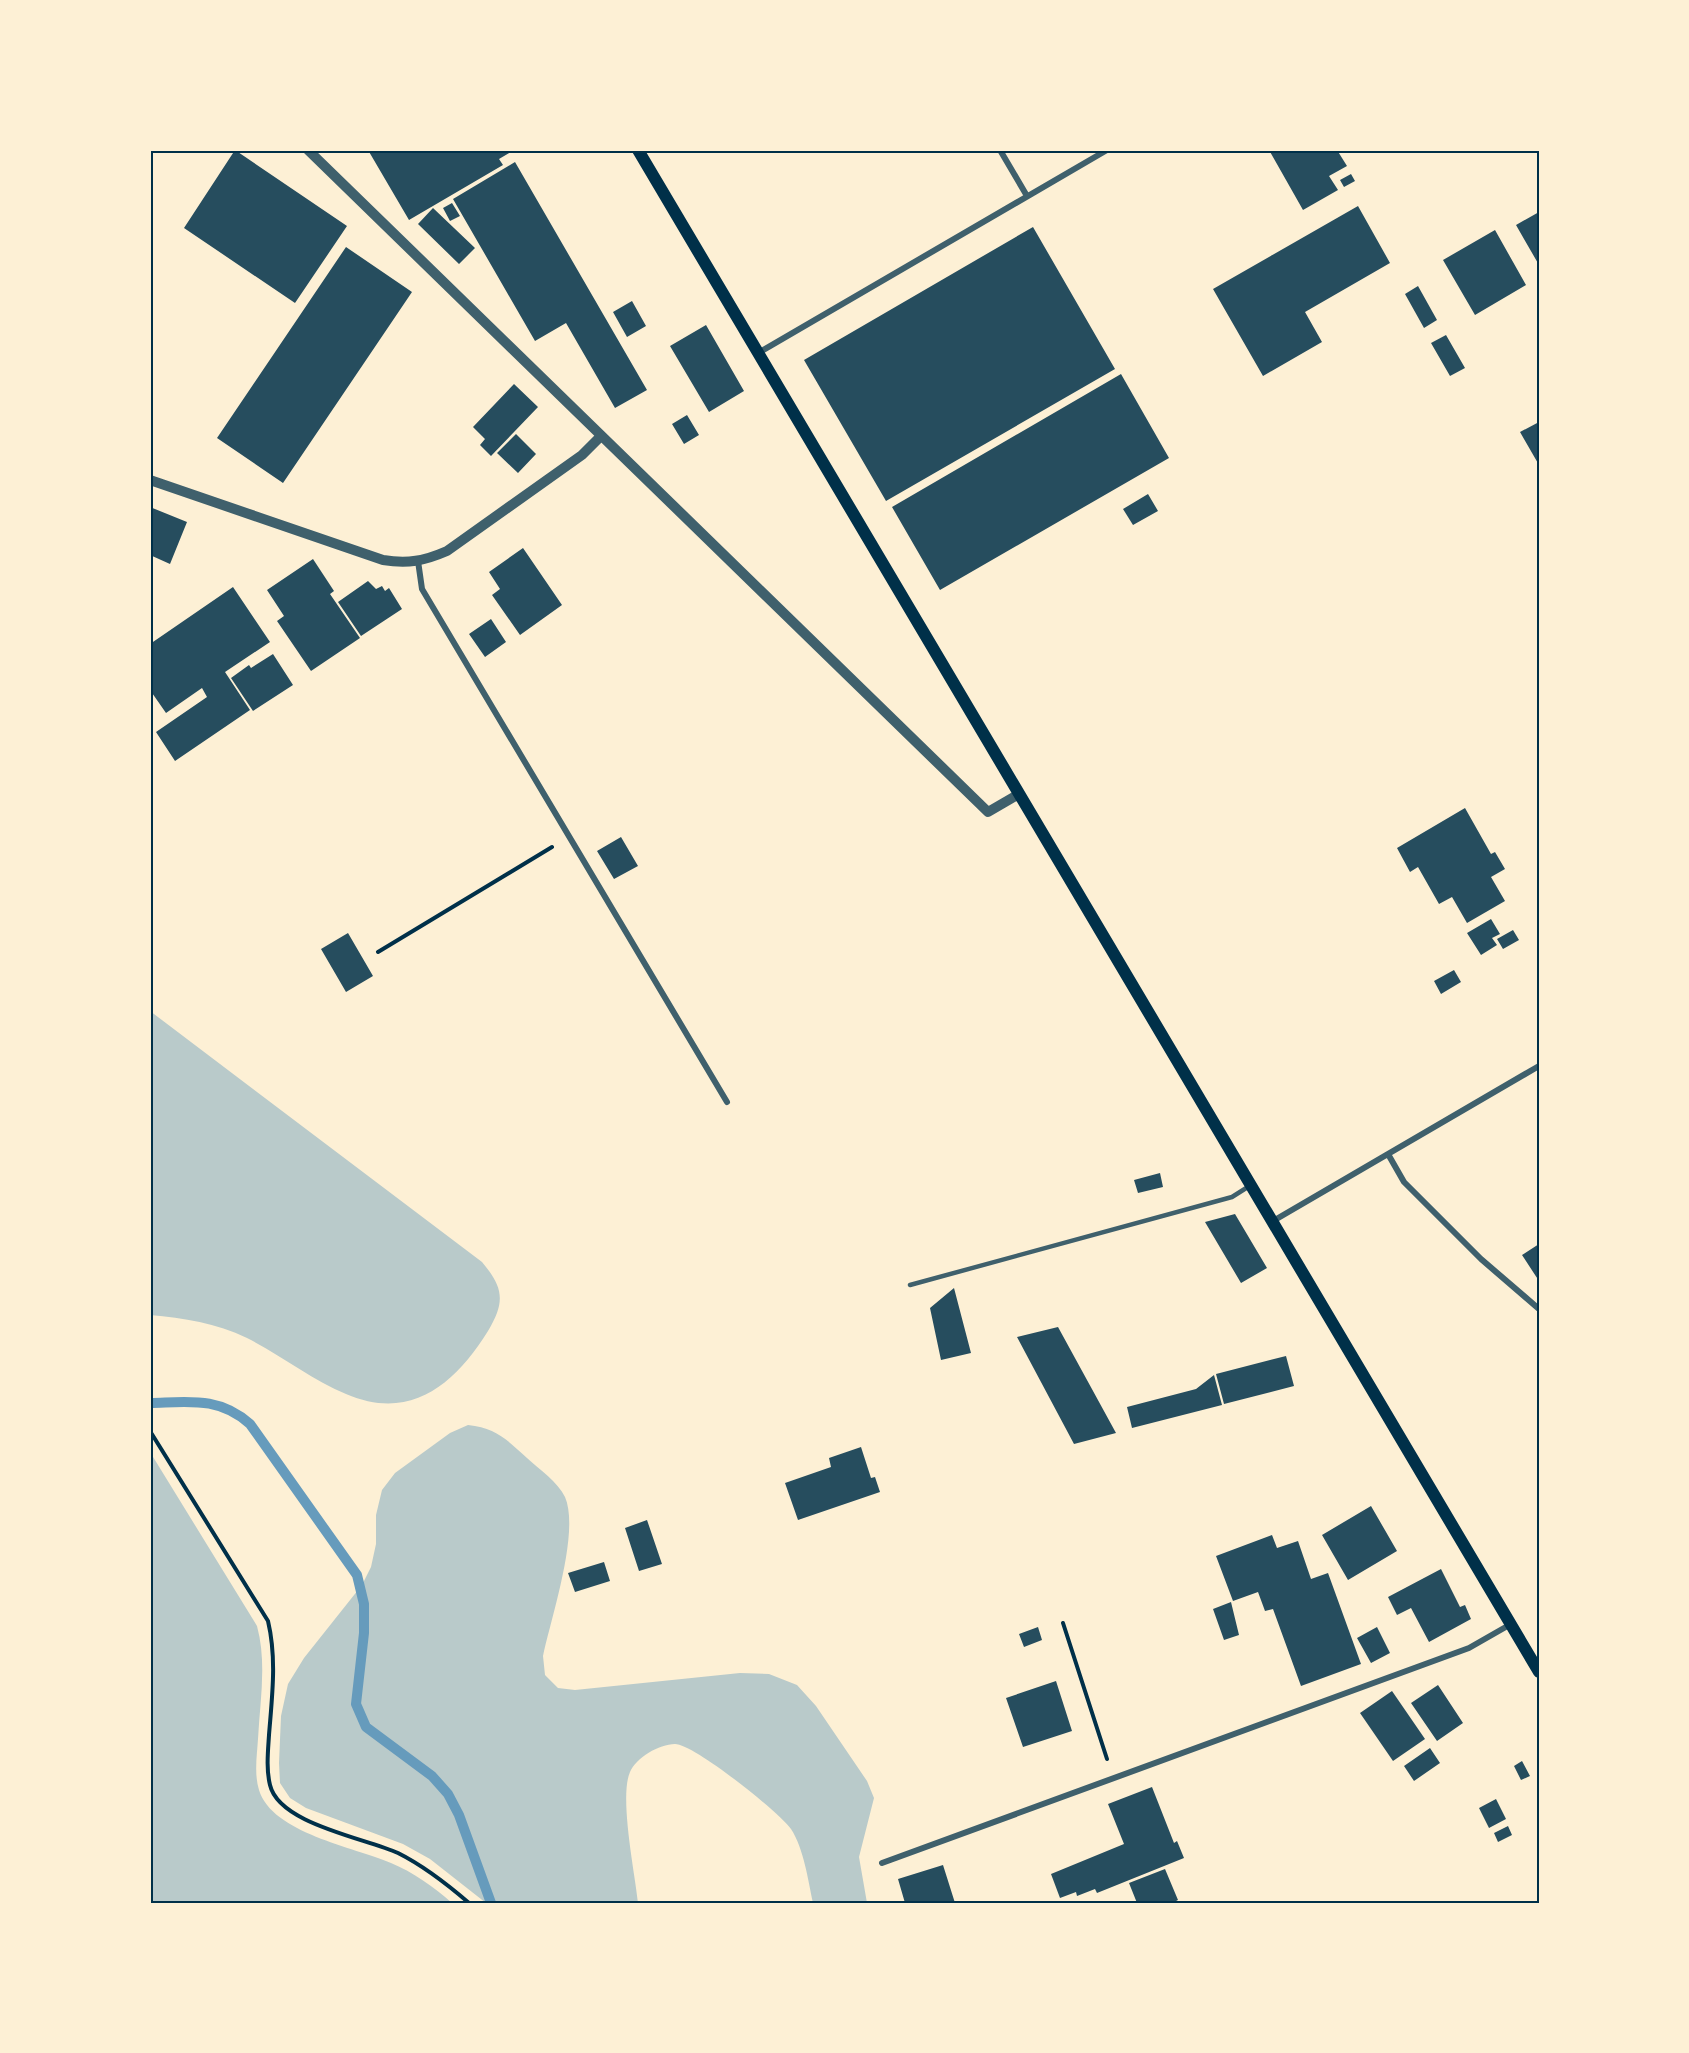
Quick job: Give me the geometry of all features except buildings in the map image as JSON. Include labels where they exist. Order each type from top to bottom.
[{"type":"main road","points":[[638,150],[1511,1624],[1534,1652],[1539,1672]]},
{"type":"street","points":[[308,150],[988,812],[1019,794]]},
{"type":"street","points":[[1000,150],[1027,196]]},
{"type":"street","points":[[758,354],[1107,150]]},
{"type":"street","points":[[150,480],[383,560],[405,564],[447,551],[582,455],[602,436]]},
{"type":"street","points":[[418,561],[422,589],[727,1102]]},
{"type":"street","points":[[1273,1221],[1539,1066]]},
{"type":"street","points":[[1388,1154],[1404,1182],[1481,1259],[1539,1309]]},
{"type":"street","points":[[882,1863],[1469,1648],[1511,1624]]},
{"type":"lane","points":[[910,1285],[1232,1197],[1251,1185]]},
{"type":"path","points":[[378,952],[569,837]]},
{"type":"path","points":[[150,1431],[268,1622],[274,1645],[267,1764],[270,1787],[282,1806],[301,1818],[398,1853],[424,1868],[469,1903]]},
{"type":"path","points":[[1063,1623],[1113,1778]]},
{"type":"shaded area","points":[[150,1011],[482,1262],[498,1287],[500,1303],[498,1311],[475,1350],[446,1382],[429,1393],[411,1400],[391,1403],[369,1402],[333,1388],[260,1345],[224,1328],[150,1315]]},
{"type":"shaded area","points":[[468,1425],[486,1429],[506,1440],[553,1481],[565,1497],[569,1512],[567,1553],[543,1656],[545,1675],[558,1688],[575,1690],[740,1673],[769,1674],[797,1685],[816,1706],[867,1781],[874,1798],[859,1857],[867,1903],[813,1903],[802,1855],[791,1829],[717,1766],[685,1747],[675,1744],[655,1749],[637,1762],[630,1772],[627,1784],[627,1817],[638,1903],[486,1903],[430,1859],[403,1844],[306,1808],[290,1798],[280,1783],[279,1763],[281,1716],[288,1684],[304,1658],[362,1585],[371,1567],[376,1544],[376,1515],[382,1490],[395,1473],[450,1433]]},
{"type":"shaded area","points":[[150,1452],[257,1626],[262,1668],[256,1771],[257,1784],[267,1805],[280,1817],[316,1837],[391,1863],[407,1871],[452,1903],[150,1903]]},
{"type":"waterway","points":[[150,1403],[190,1402],[215,1405],[227,1409],[250,1424],[357,1575],[364,1604],[364,1633],[356,1704],[366,1727],[432,1776],[448,1794],[459,1815],[491,1903]]}]
